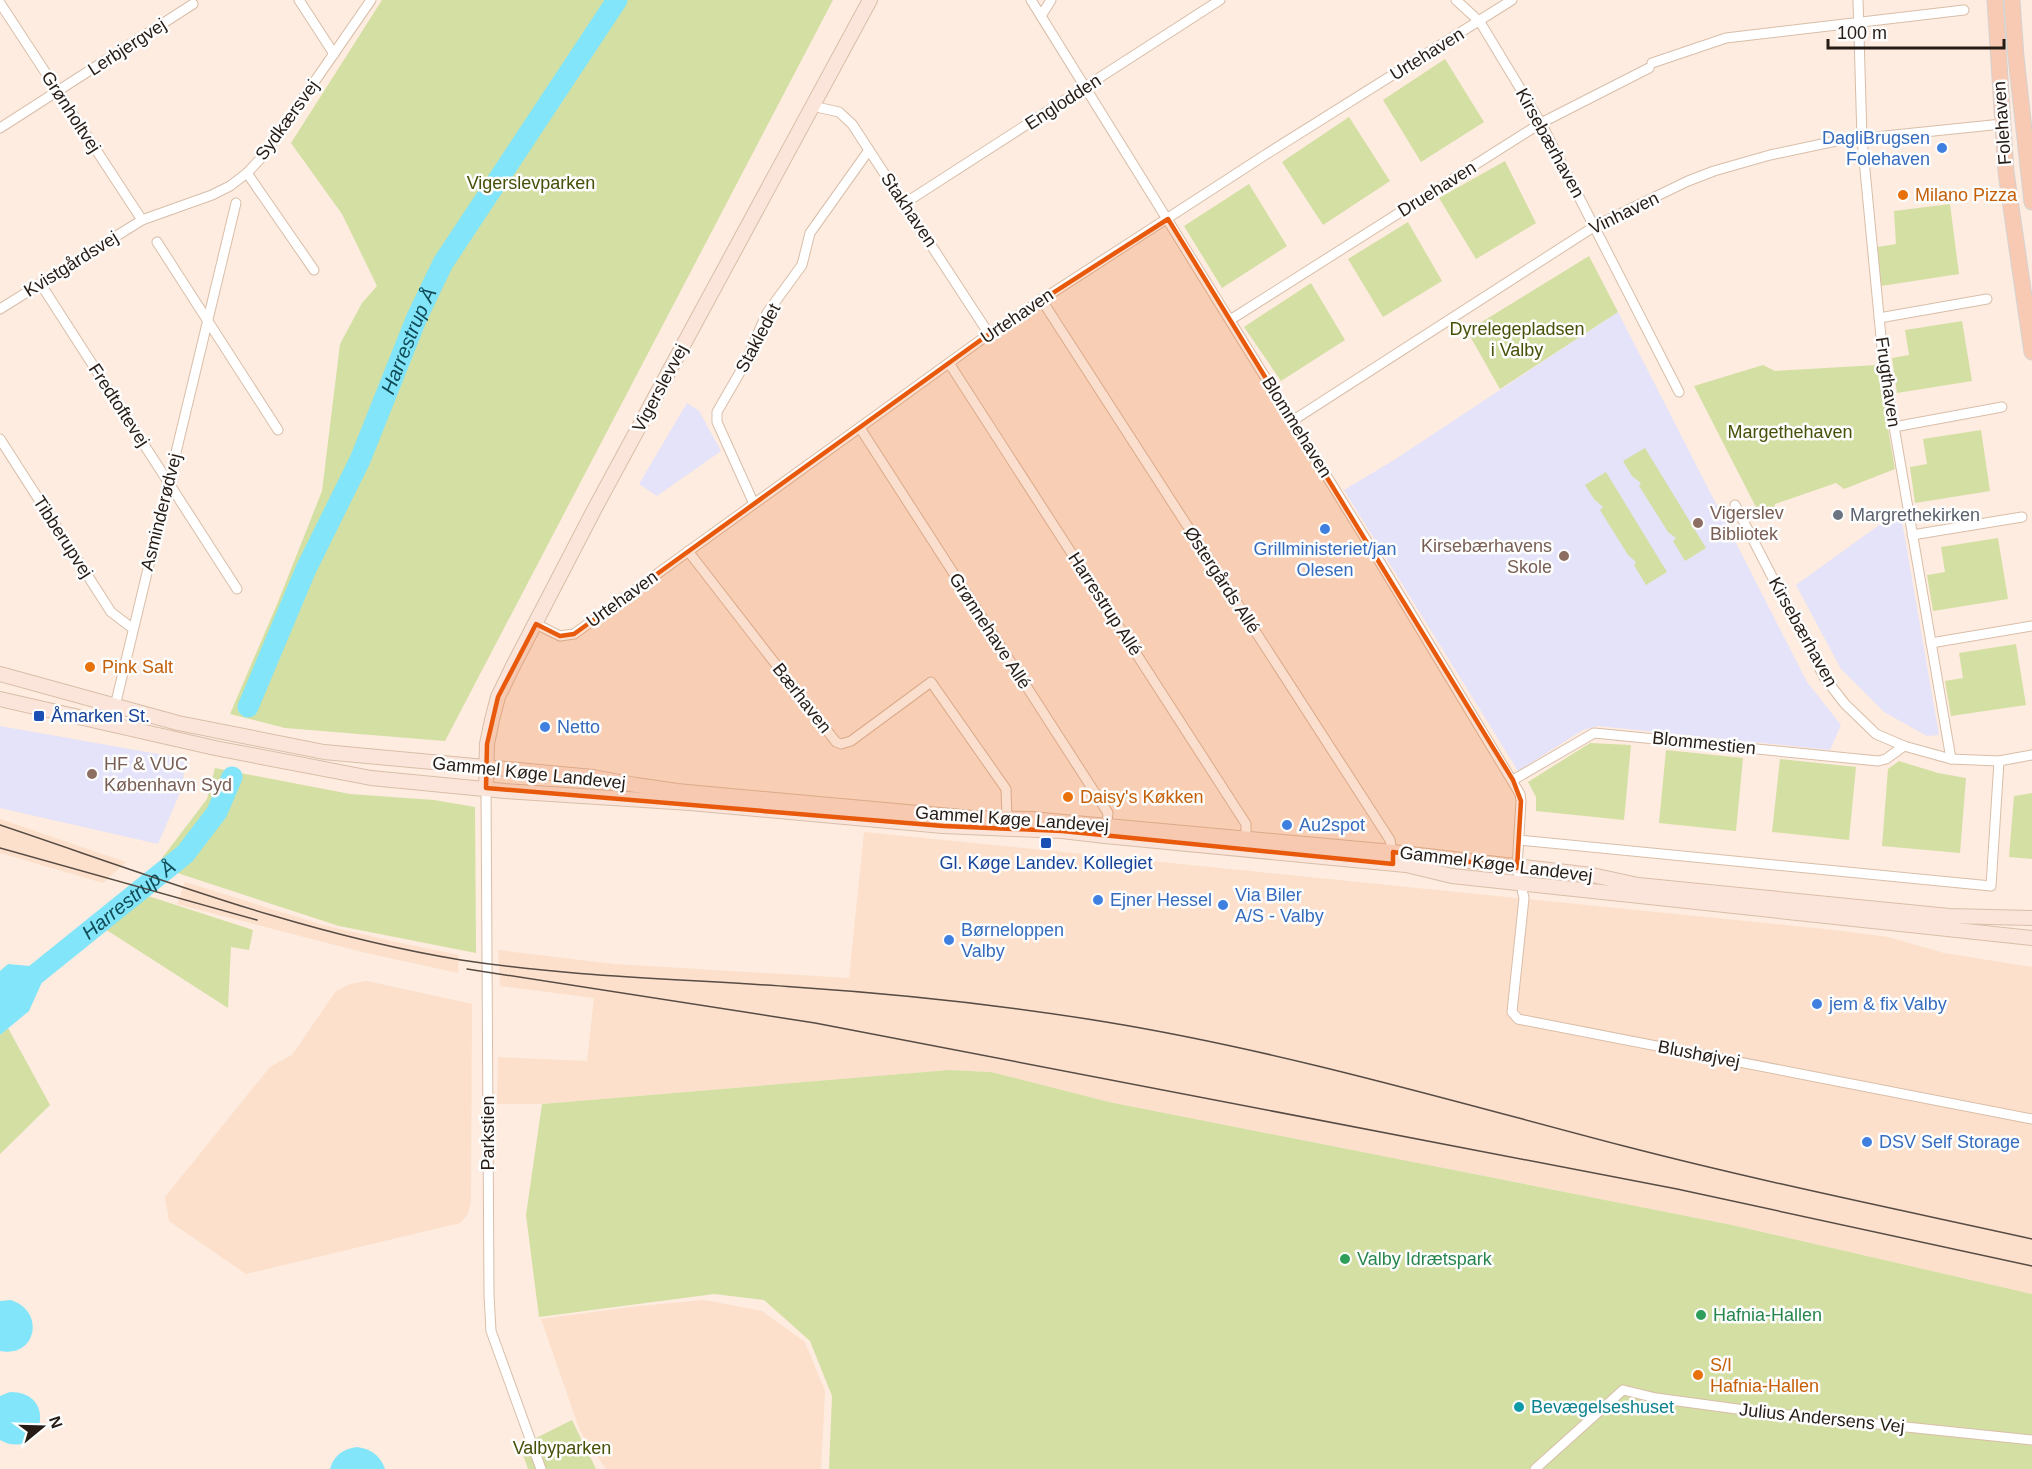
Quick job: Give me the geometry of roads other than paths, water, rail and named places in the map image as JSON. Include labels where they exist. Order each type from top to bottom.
[{"type":"main road","name":"Vigerslevvej","points":[[486,788],[487,744],[498,697],[594,510],[870,0]]},
{"type":"main road","name":"Folehaven","points":[[1995,0],[2002,124],[2013,230],[2032,352]]},
{"type":"main road","name":"Folehaven","points":[[2012,0],[2032,202]]},
{"type":"main road","name":"Gammel Køge Landevej","points":[[0,674],[223,733],[324,752],[593,777],[677,790],[962,817],[1007,818],[1106,831],[1592,875],[1638,885],[1937,915],[2032,918]]},
{"type":"main road","name":"Gammel Køge Landevej","points":[[0,699],[215,748],[371,778],[486,788],[505,792],[690,803],[939,826],[1106,831]]},
{"type":"main road","name":"Gammel Køge Landevej","points":[[1393,858],[1452,876],[2032,938]]},
{"type":"street","points":[[299,0],[334,54]]},
{"type":"street","name":"Sydkærsvej","points":[[142,220],[212,195],[248,173],[263,156],[371,0]]},
{"type":"street","name":"Blommehaven","points":[[1031,0],[1513,780],[1521,801],[1517,868]]},
{"type":"street","points":[[1041,16],[1051,0]]},
{"type":"street","name":"Englodden","points":[[905,203],[1220,0]]},
{"type":"street","name":"Kirsebærhaven","points":[[1456,0],[1480,22],[1541,123],[1678,392]]},
{"type":"street","name":"Urtehaven","points":[[536,624],[561,636],[574,634],[989,334],[1265,155],[1512,0]]},
{"type":"street","name":"Frugthaven","points":[[1858,0],[1862,139],[1884,368],[1951,759]]},
{"type":"street","name":"Grønholtvej","points":[[0,3],[142,220]]},
{"type":"street","name":"Lerbjergvej","points":[[0,128],[192,4]]},
{"type":"street","name":"Druehaven","points":[[1230,320],[1541,123],[1650,65],[1726,38],[1964,10]]},
{"type":"street","name":"Stakhaven","points":[[812,106],[839,112],[852,124],[989,334]]},
{"type":"street","name":"Vinhaven","points":[[1292,420],[1595,226],[1714,171],[1804,147],[2002,124]]},
{"type":"street","name":"Stakledet","points":[[754,504],[717,422],[717,412],[747,358],[767,313],[802,265],[810,232],[869,150]]},
{"type":"street","points":[[248,173],[314,270]]},
{"type":"street","name":"Asminderødvej","points":[[115,706],[236,202]]},
{"type":"street","name":"Kvistgårdsvej","points":[[0,309],[142,220]]},
{"type":"street","points":[[157,242],[278,430]]},
{"type":"street","name":"Fredtoftevej","points":[[40,283],[237,589]]},
{"type":"street","name":"Østergårds Allé","points":[[1041,299],[1390,840],[1393,858]]},
{"type":"street","points":[[1879,318],[1987,299]]},
{"type":"street","name":"Harrestrup Allé","points":[[949,363],[1246,824],[1246,844]]},
{"type":"street","points":[[1894,427],[2002,407]]},
{"type":"street","name":"Grønnehave Allé","points":[[860,429],[1108,813],[1106,831]]},
{"type":"street","name":"Tibberupvej","points":[[0,439],[111,612],[132,628]]},
{"type":"street","name":"Kirsebærhaven","points":[[1735,505],[1824,677],[1845,704],[1876,734],[1904,746],[1951,759],[1999,761],[2032,755]]},
{"type":"street","points":[[1912,535],[2022,517]]},
{"type":"street","name":"Bærhaven","points":[[688,551],[836,742],[841,744],[851,741],[931,682],[1006,789],[1007,818]]},
{"type":"street","points":[[1931,643],[2032,626]]},
{"type":"street","name":"Blommestien","points":[[1513,780],[1585,736],[1594,733],[1878,761],[1887,759],[1904,746]]},
{"type":"street","name":"Gammel Køge Landevej","points":[[1520,840],[1991,886],[1999,761]]},
{"type":"street","name":"Parkstien","points":[[486,788],[488,1283],[491,1331],[541,1469]]},
{"type":"street","name":"Blushøjvej","points":[[1517,868],[1524,898],[1512,1012],[1518,1019],[2032,1119]]},
{"type":"street","name":"Julius Andersens Vej","points":[[1536,1469],[1623,1390],[1656,1398],[1752,1411],[2032,1440]]},
{"type":"water","points":[[8,964],[30,966],[42,982],[29,1011],[0,1035],[0,971]]},
{"type":"water","points":[[11,1300],[22,1306],[29,1314],[32,1333],[29,1341],[22,1348],[0,1351],[0,1301]]},
{"type":"water","points":[[10,1392],[26,1395],[36,1403],[40,1413],[39,1425],[34,1435],[26,1442],[14,1445],[0,1440],[0,1396]]},
{"type":"water","points":[[357,1447],[374,1453],[385,1469],[330,1469],[340,1454],[347,1449]]},
{"type":"waterway","name":"Harrestrup Å","points":[[248,707],[306,569],[360,460],[417,317],[443,263],[617,0]]},
{"type":"waterway","name":"Harrestrup Å","points":[[0,1003],[185,854],[217,812],[232,777]]},
{"type":"tram line","points":[[0,825],[228,902],[343,935],[402,949],[503,966],[628,977],[873,993],[990,1005],[1106,1022],[1302,1062],[1675,1159],[2032,1239]]},
{"type":"tram line","points":[[0,848],[257,920]]},
{"type":"tram line","points":[[467,969],[815,1023],[1677,1189],[2032,1266]]},
{"type":"place","name":"DagliBrugsen Folehaven","points":[[1942,148]]},
{"type":"place","name":"Milano Pizza","points":[[1903,195]]},
{"type":"place","name":"Margrethekirken","points":[[1838,515]]},
{"type":"place","name":"Vigerslev Bibliotek","points":[[1698,523]]},
{"type":"place","name":"Grillministeriet/jan Olesen","points":[[1325,529]]},
{"type":"place","name":"Kirsebærhavens Skole","points":[[1564,556]]},
{"type":"place","name":"Pink Salt","points":[[90,667]]},
{"type":"place","name":"Åmarken St.","points":[[39,716]]},
{"type":"place","name":"Netto","points":[[545,727]]},
{"type":"place","name":"HF & VUC København Syd","points":[[92,774]]},
{"type":"place","name":"Daisy's Køkken","points":[[1068,797]]},
{"type":"place","name":"Au2spot","points":[[1287,825]]},
{"type":"place","name":"Gl. Køge Landev. Kollegiet","points":[[1046,843]]},
{"type":"place","name":"Ejner Hessel","points":[[1098,900]]},
{"type":"place","name":"Via Biler A/S - Valby","points":[[1223,905]]},
{"type":"place","name":"Børneloppen Valby","points":[[949,940]]},
{"type":"place","name":"jem & fix Valby","points":[[1817,1004]]},
{"type":"place","name":"DSV Self Storage","points":[[1867,1142]]},
{"type":"place","name":"Valby Idrætspark","points":[[1345,1259]]},
{"type":"place","name":"Hafnia-Hallen","points":[[1701,1315]]},
{"type":"place","name":"S/I Hafnia-Hallen","points":[[1698,1375]]},
{"type":"place","name":"Bevægelseshuset","points":[[1519,1407]]},
{"type":"park label","name":"Vigerslevparken","points":[[531,183]]},
{"type":"park label","name":"Dyrelegepladsen i Valby","points":[[1517,339]]},
{"type":"park label","name":"Margethehaven","points":[[1790,432]]},
{"type":"park label","name":"Valbyparken","points":[[562,1448]]}]
